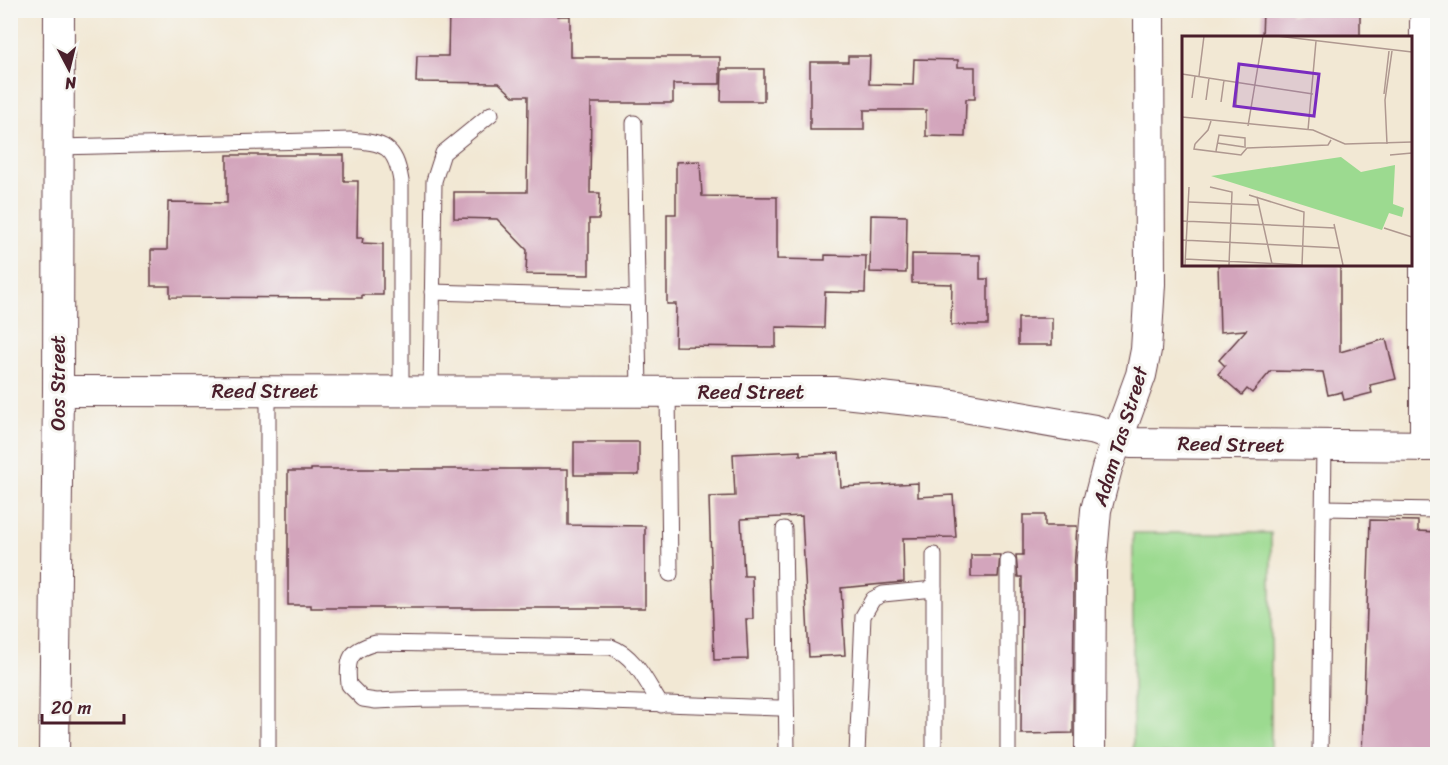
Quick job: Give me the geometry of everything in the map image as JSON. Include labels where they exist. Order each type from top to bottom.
[{"type":"street","name":"Oos Street","points":[[54,754],[59,10]]},
{"type":"street","name":"Adam Tas Street","points":[[1090,754],[1093,536],[1101,486],[1142,375],[1146,350],[1150,284],[1149,10]]},
{"type":"street","points":[[1425,22],[1431,446]]},
{"type":"street","name":"Reed Street","points":[[58,391],[794,391],[884,396],[947,404],[1095,429],[1131,443],[1431,446]]},
{"type":"lane","points":[[431,391],[434,181],[437,166],[443,153],[491,114]]},
{"type":"lane","points":[[634,123],[639,391]]},
{"type":"lane","points":[[58,147],[350,140],[376,142],[385,146],[398,161],[401,181],[401,391]]},
{"type":"lane","points":[[432,292],[637,298]]},
{"type":"lane","points":[[267,391],[268,749]]},
{"type":"lane","points":[[668,391],[670,574]]},
{"type":"lane","points":[[1320,754],[1324,445]]},
{"type":"lane","points":[[1323,508],[1437,510]]},
{"type":"lane","points":[[784,529],[787,754]]},
{"type":"lane","points":[[934,555],[934,754]]},
{"type":"lane","points":[[1008,561],[1008,754]]},
{"type":"lane","points":[[857,754],[863,615],[873,599],[883,594],[934,589]]},
{"type":"lane","points":[[661,705],[632,660],[623,651],[611,647],[376,643],[359,648],[348,663],[349,685],[363,699],[369,700],[786,708]]},
{"type":"green space","points":[[1133,533],[1271,533],[1271,754],[1133,754]]},
{"type":"building","points":[[449,10],[558,10],[558,16],[570,16],[570,57],[720,57],[720,84],[673,84],[673,103],[591,103],[590,193],[600,193],[599,219],[589,219],[589,275],[526,274],[527,250],[497,219],[454,218],[454,192],[527,192],[528,96],[513,96],[499,83],[416,82],[417,56],[448,56]]},
{"type":"building","points":[[1263,10],[1291,10],[1291,14],[1360,13],[1360,36],[1262,36]]},
{"type":"building","points":[[848,56],[870,56],[869,84],[913,85],[914,59],[958,60],[958,67],[975,67],[975,99],[966,99],[965,137],[926,136],[926,110],[864,110],[864,130],[810,130],[810,62],[848,62]]},
{"type":"building","points":[[722,69],[764,69],[764,101],[721,101]]},
{"type":"building","points":[[227,155],[344,155],[344,181],[358,181],[357,238],[363,238],[362,243],[383,244],[383,295],[362,295],[362,298],[170,297],[170,286],[151,286],[151,250],[167,250],[168,202],[227,203]]},
{"type":"building","points":[[700,161],[702,196],[777,197],[777,259],[825,260],[825,255],[866,256],[865,293],[825,292],[824,328],[776,327],[776,347],[675,346],[676,304],[667,304],[667,214],[676,214],[676,162]]},
{"type":"building","points":[[871,215],[907,216],[906,273],[870,272]]},
{"type":"building","points":[[912,254],[980,255],[980,279],[988,279],[988,325],[951,325],[952,284],[912,283]]},
{"type":"building","points":[[1218,266],[1340,266],[1340,352],[1386,339],[1396,379],[1370,385],[1372,393],[1344,400],[1342,392],[1328,395],[1323,372],[1271,371],[1252,393],[1247,389],[1242,395],[1218,374],[1225,366],[1219,360],[1246,330],[1220,332]]},
{"type":"building","points":[[1018,318],[1052,318],[1052,345],[1018,345]]},
{"type":"building","points":[[574,442],[639,442],[639,475],[574,475]]},
{"type":"building","points":[[800,451],[800,455],[839,453],[841,487],[918,483],[918,497],[953,495],[956,537],[903,538],[904,582],[841,588],[845,655],[809,657],[802,516],[741,519],[744,576],[752,576],[753,619],[746,619],[748,659],[714,660],[709,497],[735,496],[733,454]]},
{"type":"building","points":[[311,469],[568,469],[568,525],[645,526],[645,608],[311,608],[311,605],[288,605],[288,471],[311,471]]},
{"type":"building","points":[[1023,515],[1045,515],[1045,526],[1077,526],[1074,568],[1073,733],[1021,734],[1022,577],[1018,577],[1016,555],[1023,555]]},
{"type":"building","points":[[1370,520],[1418,521],[1418,531],[1437,532],[1437,754],[1362,754]]},
{"type":"building","points":[[971,555],[1000,555],[998,577],[971,577]]}]
